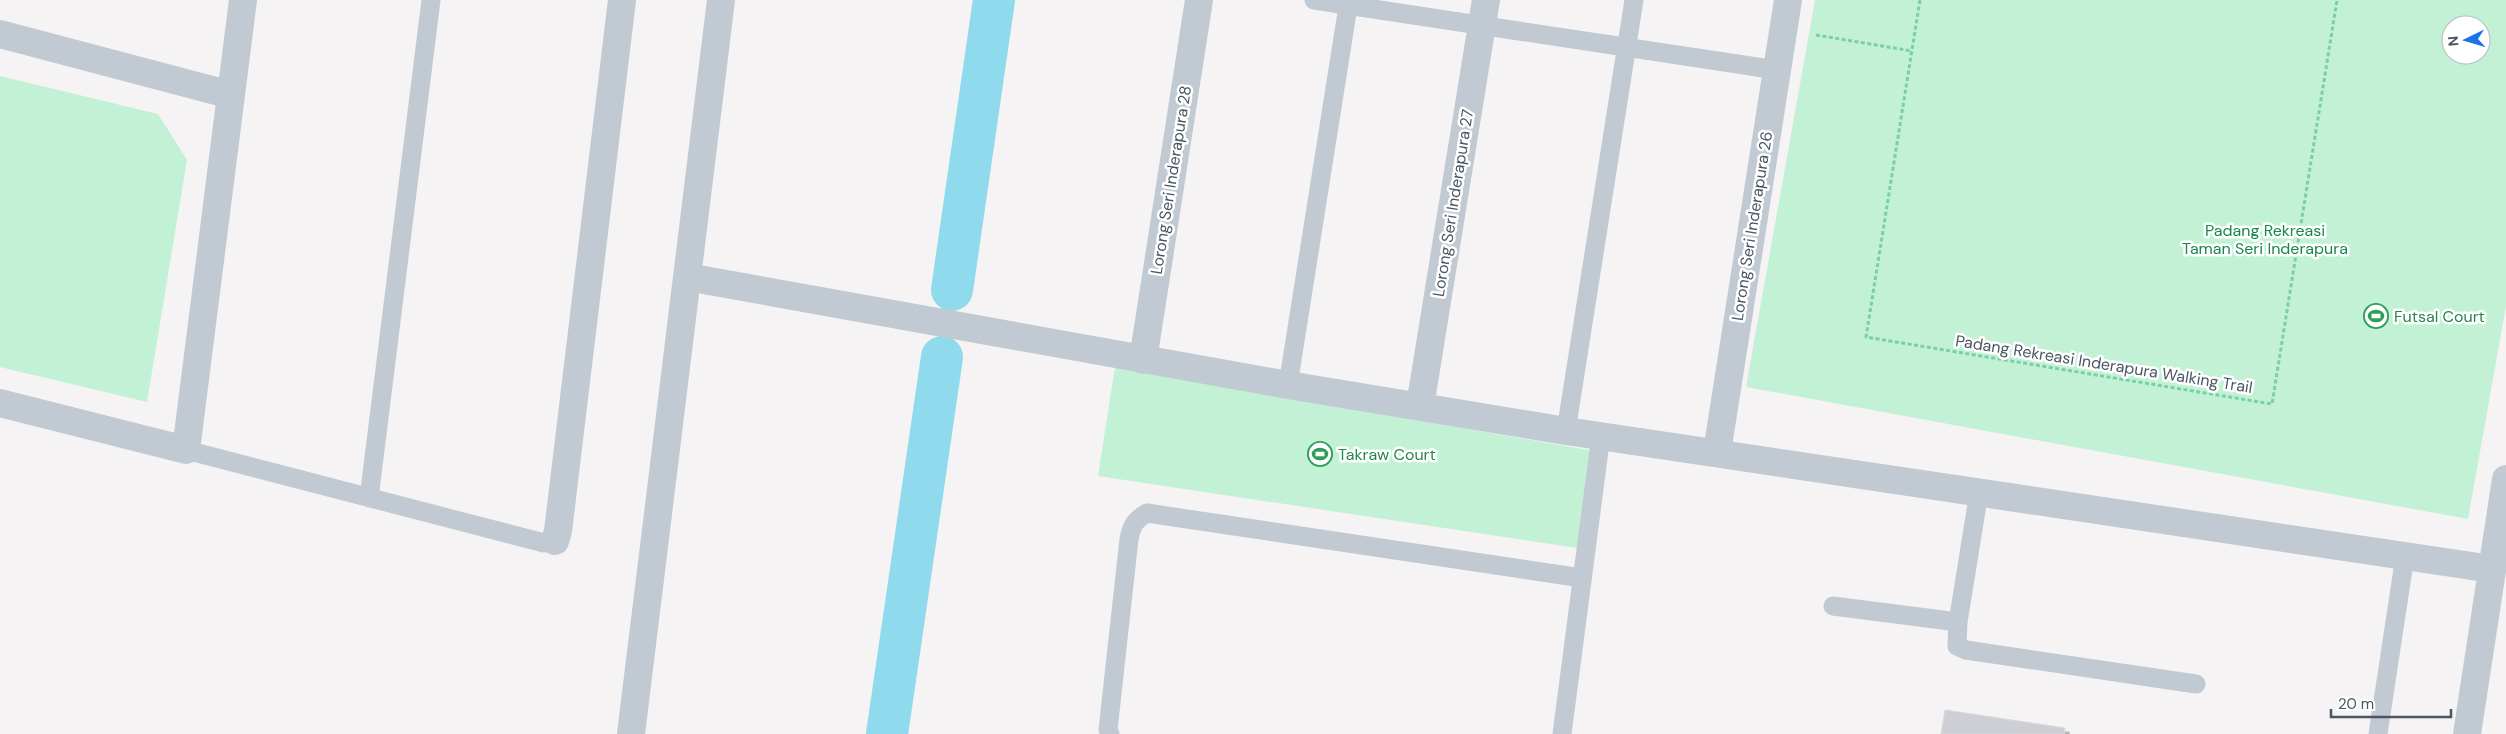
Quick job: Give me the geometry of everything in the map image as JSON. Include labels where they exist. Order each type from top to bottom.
[{"type":"street","points":[[0,403],[186,450],[242,0]]},
{"type":"street","points":[[555,541],[558,531],[622,0]]},
{"type":"street","points":[[631,734],[722,0]]},
{"type":"street","name":"Lorong Seri Inderapura 28","points":[[1142,360],[1198,0]]},
{"type":"street","name":"Lorong Seri Inderapura 26","points":[[1717,452],[1788,0]]},
{"type":"street","name":"Lorong Seri Inderapura 27","points":[[1420,406],[1484,13]]},
{"type":"street","points":[[0,34],[231,95]]},
{"type":"street","points":[[687,277],[1142,360],[1566,430],[2492,569]]},
{"type":"street","points":[[2467,734],[2506,479]]},
{"type":"lane","points":[[370,498],[431,0]]},
{"type":"lane","points":[[1314,0],[1484,13],[1627,48],[1777,70]]},
{"type":"lane","points":[[1566,430],[1634,0]]},
{"type":"lane","points":[[1288,385],[1348,2]]},
{"type":"lane","points":[[1562,734],[1601,435]]},
{"type":"lane","points":[[186,450],[544,543],[555,541]]},
{"type":"lane","points":[[1979,492],[1958,622],[1957,646],[1966,650],[2196,684]]},
{"type":"lane","points":[[1110,734],[1108,730],[1129,538],[1132,526],[1136,520],[1147,514],[1582,578]]},
{"type":"lane","points":[[2378,734],[2405,556]]},
{"type":"lane","points":[[1833,606],[1958,622]]},
{"type":"path","name":"Padang Rekreasi Inderapura Walking Trail","points":[[1920,0],[1866,337],[2272,404],[2337,0]]},
{"type":"path","points":[[1783,30],[1912,51]]},
{"type":"green space","name":"Padang Rekreasi Taman Seri Inderapura","points":[[1815,0],[2506,0],[2506,306],[2468,519],[1746,387]]},
{"type":"green space","points":[[0,76],[158,114],[187,160],[147,402],[0,367]]},
{"type":"green space","points":[[1115,367],[1605,453],[1584,549],[1098,476]]},
{"type":"building","points":[[1945,710],[2065,728],[2064,734],[1941,734]]},
{"type":"waterway","points":[[952,290],[994,0]]},
{"type":"waterway","points":[[887,734],[942,357]]},
{"type":"place","name":"Futsal Court","points":[[2376,316]]},
{"type":"place","name":"Takraw Court","points":[[1320,454]]}]
